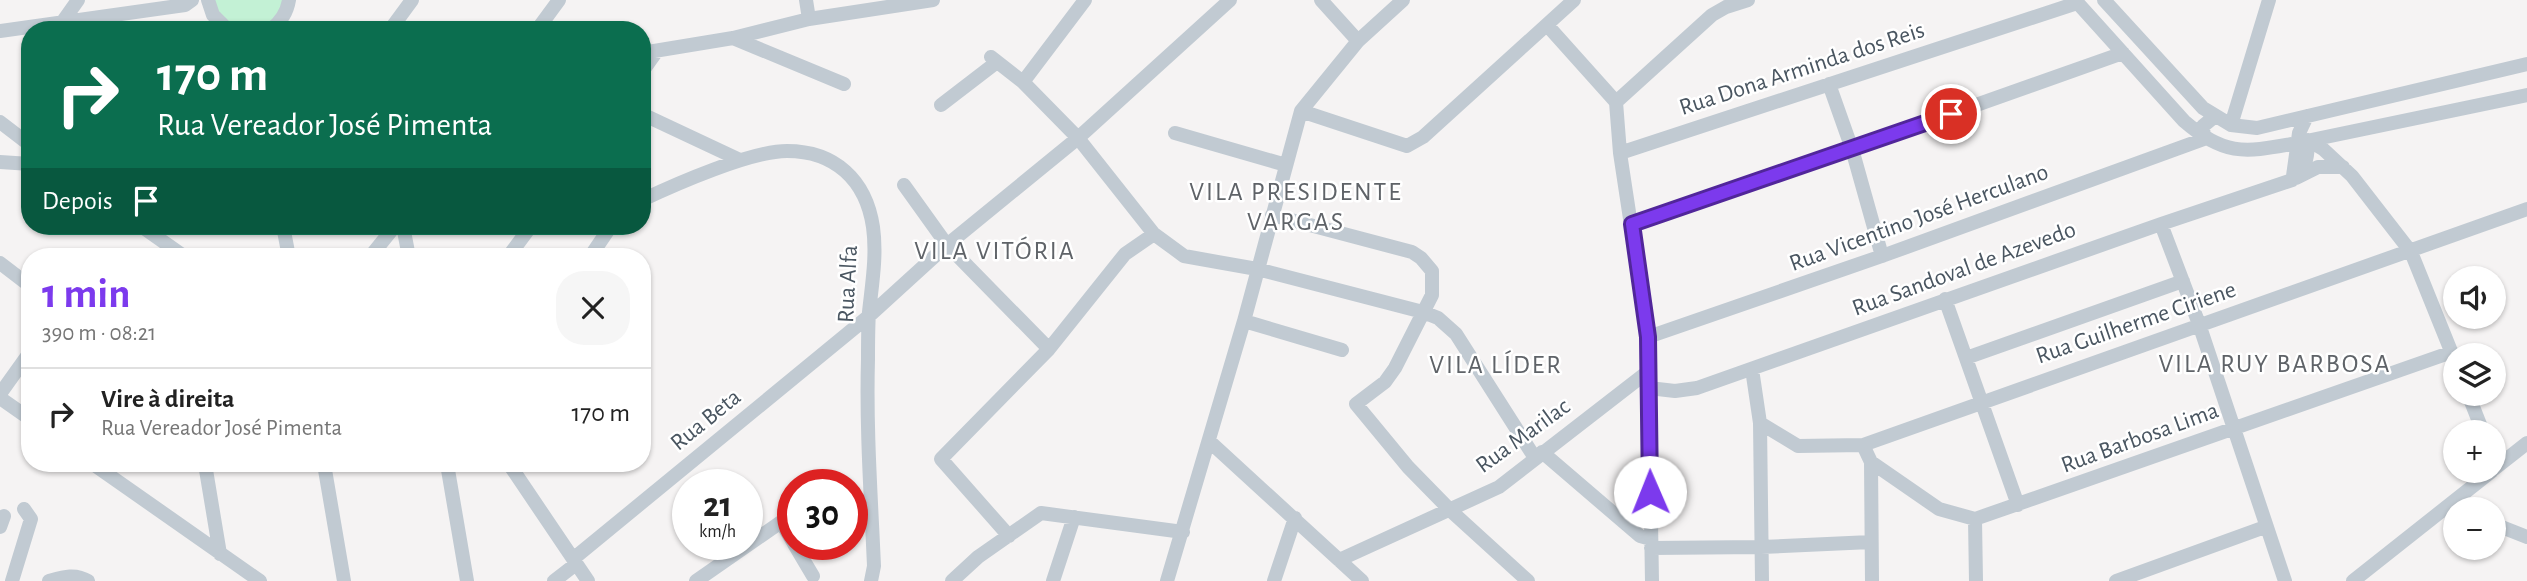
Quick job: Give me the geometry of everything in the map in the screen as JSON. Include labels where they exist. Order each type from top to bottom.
[{"type":"street","points":[[67,21],[78,0]]},
{"type":"street","points":[[208,0],[213,15]]},
{"type":"street","points":[[397,21],[412,0]]},
{"type":"street","points":[[544,21],[559,0]]},
{"type":"street","points":[[806,0],[809,19]]},
{"type":"street","points":[[651,52],[733,38],[809,19],[933,0]]},
{"type":"street","points":[[1023,82],[1085,0]]},
{"type":"street","name":"Rua Beta","points":[[554,581],[574,561],[869,316],[947,245],[1078,138],[1230,0]]},
{"type":"street","points":[[1321,0],[1358,41]]},
{"type":"street","points":[[1167,581],[1244,321],[1301,111],[1358,41],[1403,0]]},
{"type":"street","points":[[1301,111],[1407,146],[1423,137],[1574,0]]},
{"type":"street","points":[[1616,102],[1712,15],[1748,0]]},
{"type":"street","points":[[2104,0],[2203,108],[2231,125],[2258,128],[2527,64]]},
{"type":"street","points":[[2231,125],[2269,0]]},
{"type":"street","points":[[280,21],[290,1]]},
{"type":"street","points":[[2076,1],[2184,121],[2204,139],[2235,150],[2262,150],[2527,95]]},
{"type":"street","name":"Rua Dona Arminda dos Reis","points":[[1620,153],[2076,1]]},
{"type":"street","points":[[95,21],[189,3],[219,21]]},
{"type":"street","points":[[1547,25],[1616,102],[1620,153],[1648,337],[1652,581]]},
{"type":"street","points":[[0,31],[21,30]]},
{"type":"street","points":[[733,38],[844,84]]},
{"type":"street","points":[[1632,224],[2123,53]]},
{"type":"street","points":[[941,105],[994,59],[1023,82],[1078,138],[1153,234],[1184,256],[1257,269],[1438,318],[1456,334],[1539,455],[1651,544],[1761,547],[1871,542]]},
{"type":"street","points":[[1829,84],[1853,149],[1882,256]]},
{"type":"street","points":[[2306,116],[2299,133],[2304,141],[2343,167],[2411,252],[2447,343]]},
{"type":"street","points":[[2204,139],[2203,126],[2214,117]]},
{"type":"street","points":[[651,118],[740,160]]},
{"type":"street","points":[[0,122],[21,138]]},
{"type":"street","points":[[1175,133],[1286,165]]},
{"type":"street","name":"Rua Vicentino José Herculano","points":[[1648,337],[1882,256],[2204,139]]},
{"type":"street","points":[[2292,180],[2304,141]]},
{"type":"street","name":"Rua Alfa","points":[[651,196],[740,160],[784,151],[808,153],[830,161],[853,177],[869,207],[875,258],[869,316],[867,394],[874,566],[872,581]]},
{"type":"street","points":[[0,162],[21,163]]},
{"type":"street","name":"Rua Sandoval de Azevedo","points":[[1649,388],[1675,391],[1698,388],[1945,299],[2292,180],[2318,167],[2343,167]]},
{"type":"street","points":[[904,185],[947,245],[1049,349]]},
{"type":"street","name":"Rua Guilherme Ciriene","points":[[1760,423],[1798,446],[1863,445],[2527,209]]},
{"type":"street","points":[[1272,215],[1412,252],[1432,271],[1432,295],[1395,368],[1385,382],[1356,404],[1408,467],[1450,510],[1528,581]]},
{"type":"street","points":[[2161,224],[2199,324],[2285,581]]},
{"type":"street","points":[[1009,536],[941,458],[1049,349],[1125,254],[1153,234]]},
{"type":"street","points":[[151,235],[166,248]]},
{"type":"street","points":[[0,263],[21,279]]},
{"type":"street","points":[[1966,358],[2183,282]]},
{"type":"street","points":[[1945,299],[2018,505]]},
{"type":"street","points":[[1244,321],[1342,350]]},
{"type":"street","name":"Rua Barbosa Lima","points":[[1975,519],[2443,360]]},
{"type":"street","points":[[21,365],[0,396],[21,412]]},
{"type":"street","points":[[1752,369],[1760,423],[1762,581]]},
{"type":"street","name":"Rua Marilac","points":[[1339,560],[1499,487],[1650,370]]},
{"type":"street","points":[[1209,441],[1362,581]]},
{"type":"street","points":[[2506,458],[2527,443]]},
{"type":"street","points":[[1863,445],[1871,462],[1872,581]]},
{"type":"street","points":[[1871,462],[1939,509],[1975,519],[1976,581]]},
{"type":"street","points":[[104,472],[260,581]]},
{"type":"street","points":[[206,472],[220,554]]},
{"type":"street","points":[[325,472],[344,581]]},
{"type":"street","points":[[448,472],[467,581]]},
{"type":"street","points":[[514,472],[588,581]]},
{"type":"street","points":[[2464,497],[2477,483]]},
{"type":"street","points":[[12,581],[31,519],[24,509]]},
{"type":"street","points":[[952,581],[978,557],[1041,513],[1183,532]]},
{"type":"street","points":[[2353,581],[2443,515]]},
{"type":"street","points":[[1053,581],[1074,517]]},
{"type":"street","points":[[1273,581],[1295,518]]},
{"type":"street","points":[[696,581],[777,525]]},
{"type":"street","points":[[2116,581],[2266,527]]},
{"type":"street","points":[[2506,529],[2527,537]]},
{"type":"street","points":[[803,560],[813,576]]},
{"type":"street","points":[[49,581],[69,576],[82,577],[88,581]]},
{"type":"green space","points":[[211,0],[285,0],[272,21],[223,19]]},
{"type":"district","name":"VILA PRESIDENTE VARGAS","points":[[1296,207]]},
{"type":"district","name":"VILA VITÓRIA","points":[[995,251]]},
{"type":"district","name":"VILA RUY BARBOSA","points":[[2275,364]]},
{"type":"district","name":"VILA LÍDER","points":[[1496,365]]},
{"type":"route","points":[[1650,492],[1648,337],[1632,224],[1951,114]]}]
